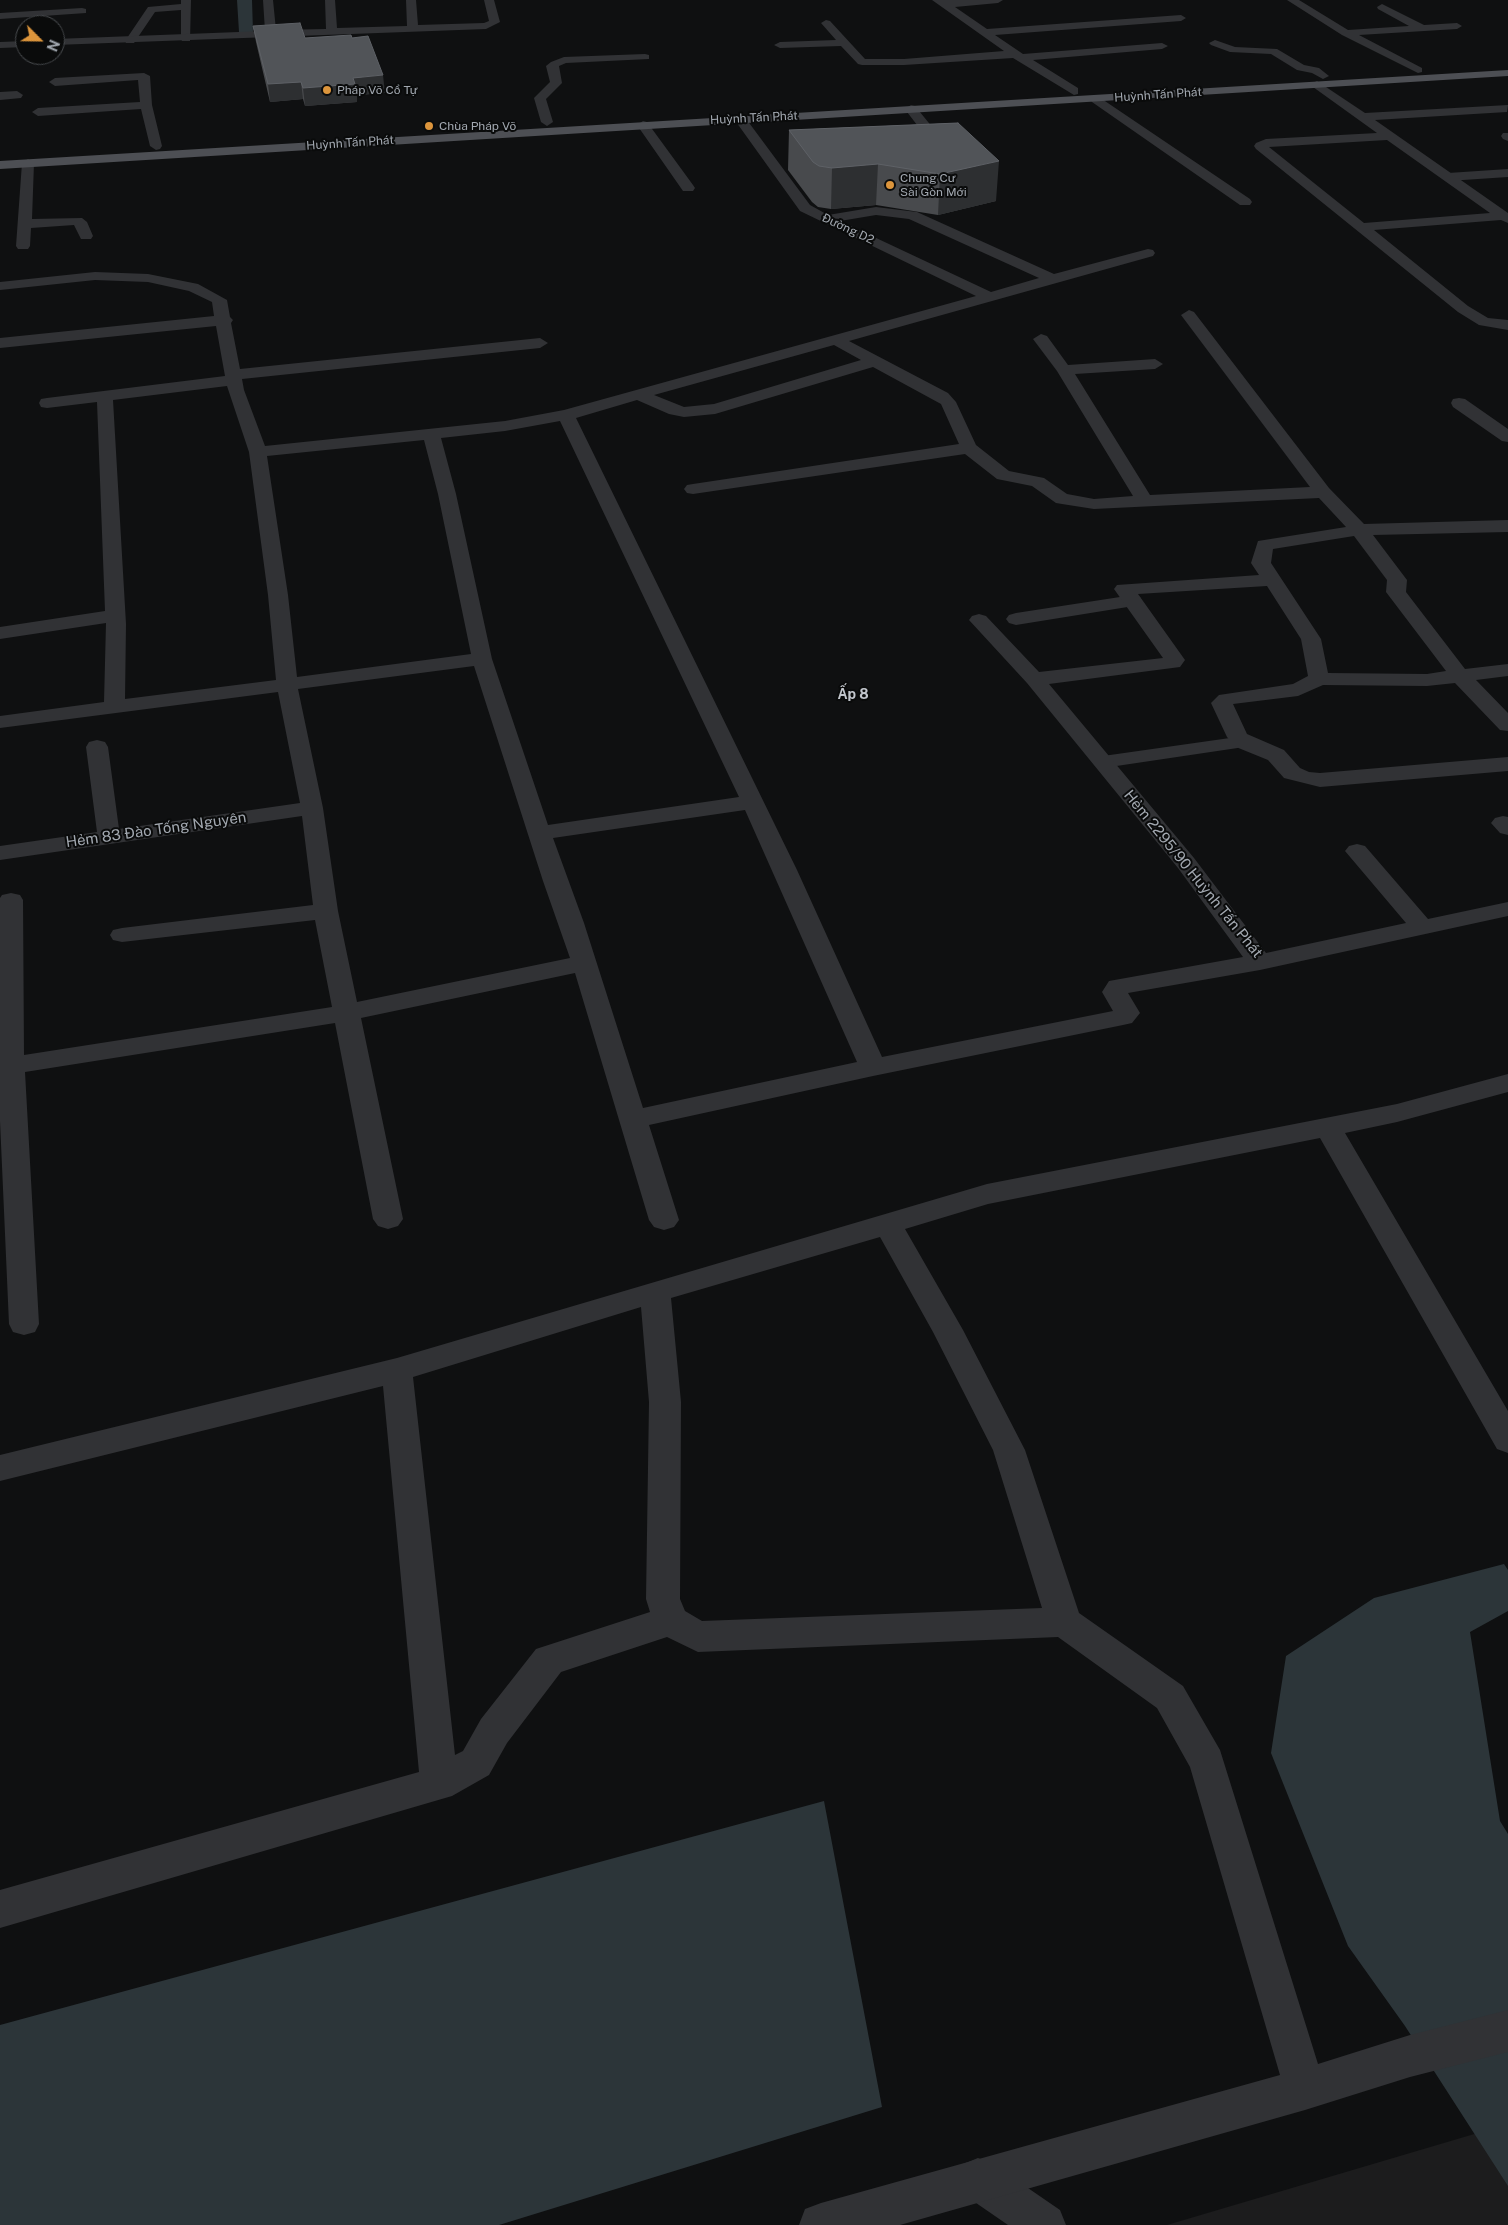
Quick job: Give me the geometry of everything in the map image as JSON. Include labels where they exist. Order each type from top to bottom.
[{"type":"main road","name":"Huỳnh Tấn Phát","points":[[0,156],[156,146],[643,125],[1096,99],[1418,70],[1508,65]]},
{"type":"main road","name":"Huỳnh Tấn Phát","points":[[0,165],[547,122],[1074,91],[1508,73]]},
{"type":"street","points":[[268,0],[271,34]]},
{"type":"street","points":[[330,0],[332,31]]},
{"type":"street","points":[[412,0],[413,29]]},
{"type":"street","points":[[65,42],[413,29],[493,24],[495,22],[489,0]]},
{"type":"street","points":[[941,2],[998,0]]},
{"type":"street","points":[[1292,0],[1346,33],[1418,70]]},
{"type":"street","points":[[941,2],[1018,56],[1074,91]]},
{"type":"street","points":[[1382,7],[1422,28]]},
{"type":"street","points":[[0,16],[82,11]]},
{"type":"street","points":[[984,33],[1181,18]]},
{"type":"street","points":[[826,23],[861,62],[904,62],[1018,56],[1162,46]]},
{"type":"street","points":[[1346,33],[1457,26]]},
{"type":"street","points":[[780,45],[844,43]]},
{"type":"street","points":[[1215,43],[1234,50],[1273,51],[1301,68],[1315,70],[1320,80],[1363,117],[1506,218]]},
{"type":"street","points":[[0,45],[15,44]]},
{"type":"street","points":[[547,122],[540,98],[556,83],[552,66],[554,64],[564,60],[645,56]]},
{"type":"street","points":[[55,82],[144,71],[146,105],[156,146]]},
{"type":"street","points":[[0,96],[17,95]]},
{"type":"street","points":[[1096,99],[1245,202]]},
{"type":"street","points":[[38,112],[146,105]]},
{"type":"street","points":[[1363,117],[1507,108]]},
{"type":"street","points":[[911,109],[949,158]]},
{"type":"street","name":"Đường D2","points":[[740,119],[805,208],[814,214],[829,219],[990,297]]},
{"type":"street","points":[[643,125],[688,188]]},
{"type":"street","points":[[1390,136],[1266,143],[1260,146],[1463,309],[1484,322],[1508,325]]},
{"type":"street","points":[[22,246],[28,163]]},
{"type":"street","points":[[829,219],[876,211],[912,215],[1053,279]]},
{"type":"street","points":[[1361,227],[1506,218]]},
{"type":"street","points":[[24,224],[77,221],[80,222],[86,236]]},
{"type":"street","points":[[258,452],[505,426],[566,415],[1148,253]]},
{"type":"street","points":[[0,286],[95,276],[148,278],[193,287],[219,300],[234,378],[258,452],[278,595],[286,684],[312,808],[326,911],[388,1219]]},
{"type":"street","points":[[1189,315],[1323,492],[1360,530],[1397,580],[1396,592],[1460,676],[1508,725]]},
{"type":"street","points":[[0,343],[224,320]]},
{"type":"street","points":[[1041,339],[1064,370],[1145,501]]},
{"type":"street","points":[[836,340],[942,397],[948,402],[969,448],[1003,475],[1038,482],[1062,499],[1094,504],[1323,492]]},
{"type":"street","points":[[47,403],[234,378],[540,343]]},
{"type":"street","points":[[639,395],[684,412],[715,409],[875,361]]},
{"type":"street","points":[[1064,370],[1155,364]]},
{"type":"street","points":[[105,396],[115,616],[114,707]]},
{"type":"street","points":[[1459,403],[1508,437]]},
{"type":"street","points":[[566,415],[785,870],[873,1067]]},
{"type":"street","points":[[430,434],[447,494],[482,659],[584,963],[634,1118],[664,1220]]},
{"type":"street","points":[[693,489],[969,448]]},
{"type":"street","points":[[1319,680],[1311,639],[1261,563],[1265,545],[1360,530],[1508,526]]},
{"type":"street","points":[[1034,679],[1173,663],[1174,660],[1124,588],[1206,586],[1272,580]]},
{"type":"street","points":[[0,633],[115,616]]},
{"type":"street","name":"Hẻm 2295/90 Huỳnh Tấn Phát","points":[[979,620],[1034,679],[1104,762],[1186,863],[1260,962],[1508,909]]},
{"type":"street","points":[[0,722],[482,659]]},
{"type":"street","points":[[1508,670],[1426,680],[1319,680],[1298,690],[1223,700],[1222,704],[1238,737],[1244,742],[1276,755],[1292,773],[1305,778],[1320,780],[1508,764]]},
{"type":"street","points":[[97,747],[108,837]]},
{"type":"street","points":[[540,832],[751,802]]},
{"type":"street","name":"Hẻm 83 Đào Tống Nguyên","points":[[0,853],[312,808]]},
{"type":"street","points":[[1357,851],[1423,928]]},
{"type":"street","points":[[11,900],[5,1066],[24,1324]]},
{"type":"street","points":[[122,935],[326,911]]},
{"type":"street","points":[[634,1118],[873,1067],[1123,1017],[1127,1013],[1115,992],[1118,987],[1260,962]]},
{"type":"street","points":[[5,1066],[346,1013],[584,963]]},
{"type":"street","points":[[0,1468],[397,1370],[987,1194],[1397,1113],[1508,1083]]},
{"type":"street","points":[[1327,1126],[1508,1440]]},
{"type":"street","points":[[886,1224],[948,1330],[1009,1450],[1064,1622]]},
{"type":"street","points":[[655,1292],[665,1402],[663,1599],[670,1621],[698,1637],[1064,1622],[1170,1696],[1207,1762],[1305,2089]]},
{"type":"street","points":[[397,1370],[439,1784]]},
{"type":"street","points":[[0,1909],[439,1784],[476,1763],[494,1731],[549,1660],[670,1621]]},
{"type":"street","points":[[821,2225],[978,2179],[1305,2089],[1410,2056],[1508,2031]]},
{"type":"lane","points":[[130,40],[152,9],[186,4],[186,38]]},
{"type":"lane","points":[[1448,177],[1508,173]]},
{"type":"lane","points":[[1016,619],[1133,601]]},
{"type":"lane","points":[[1104,762],[1244,742]]},
{"type":"lane","points":[[978,2179],[1045,2225]]},
{"type":"shaded area","points":[[237,0],[252,0],[253,32],[239,32]]},
{"type":"shaded area","points":[[1504,1564],[1508,1570],[1508,1611],[1470,1632],[1500,1821],[1508,1834],[1508,2186],[1405,2026],[1348,1946],[1271,1753],[1286,1656],[1374,1598]]},
{"type":"shaded area","points":[[824,1801],[882,2107],[499,2225],[0,2225],[0,2025]]},
{"type":"shaded area","points":[[1508,2124],[1508,2225],[1167,2225]]},
{"type":"building","points":[[300,23],[305,38],[351,35],[352,38],[368,36],[383,75],[353,78],[355,84],[303,88],[301,82],[268,84],[253,26]]},
{"type":"building","points":[[958,123],[999,161],[940,174],[878,164],[832,168],[819,166],[813,162],[789,130]]},
{"type":"place","name":"Pháp Võ Cổ Tự","points":[[327,90]]},
{"type":"place","name":"Chùa Pháp Võ","points":[[429,126]]},
{"type":"place","name":"Chung Cư Sài Gòn Mới","points":[[890,185]]},
{"type":"district","name":"Ấp 8","points":[[853,695]]}]
